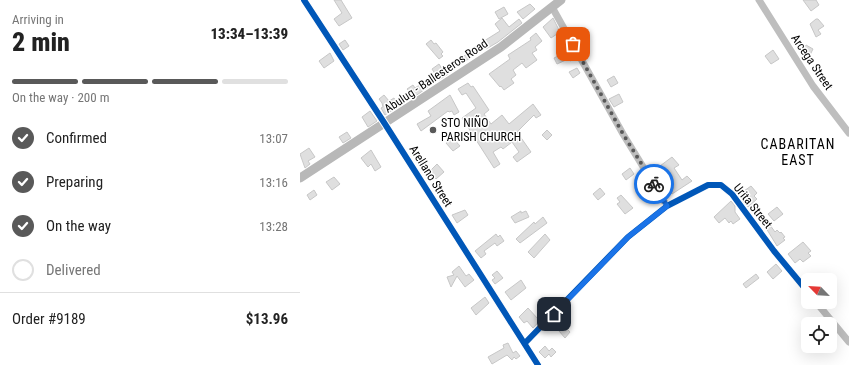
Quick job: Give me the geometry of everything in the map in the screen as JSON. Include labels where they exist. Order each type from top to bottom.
[{"type":"main road","name":"Abulug - Ballesteros Road","points":[[300,178],[501,47],[561,0]]},
{"type":"street","name":"Arellano Street","points":[[304,0],[385,124],[538,365]]},
{"type":"street","name":"Arcega Street","points":[[759,0],[813,86],[849,133]]},
{"type":"street","points":[[552,7],[623,134],[667,206]]},
{"type":"street","name":"Urita Street","points":[[525,343],[628,237],[667,206],[708,185],[721,185],[732,194],[774,251],[801,284]]},
{"type":"street","points":[[822,309],[849,342]]},
{"type":"building","points":[[334,0],[341,0],[352,18],[339,26],[334,19],[342,13]]},
{"type":"building","points":[[803,0],[816,0],[819,5],[811,11]]},
{"type":"building","points":[[530,4],[535,9],[523,19],[517,12]]},
{"type":"building","points":[[504,7],[508,14],[499,19],[495,12]]},
{"type":"building","points":[[502,18],[509,27],[519,19],[522,23],[498,42],[486,49],[485,48],[461,64],[458,61],[476,46],[500,31],[495,24]]},
{"type":"building","points":[[553,18],[560,32],[551,38],[543,27]]},
{"type":"building","points":[[818,19],[824,26],[818,30],[821,34],[816,37],[810,24]]},
{"type":"building","points":[[536,33],[542,41],[535,47],[537,50],[532,53],[537,60],[526,68],[522,63],[513,70],[516,75],[511,79],[514,83],[504,90],[489,74],[510,59],[508,55],[531,40],[530,38]]},
{"type":"building","points":[[345,40],[349,46],[343,50],[339,44]]},
{"type":"building","points":[[431,40],[434,44],[436,43],[443,52],[441,54],[443,56],[439,59],[426,44]]},
{"type":"building","points":[[806,45],[813,49],[810,55],[802,50]]},
{"type":"building","points":[[570,50],[575,58],[570,61],[568,59],[557,64],[554,58]]},
{"type":"building","points":[[773,50],[779,59],[771,64],[765,56]]},
{"type":"building","points":[[330,53],[334,61],[324,68],[319,61]]},
{"type":"building","points":[[439,64],[444,72],[446,71],[448,74],[439,80],[432,69]]},
{"type":"building","points":[[577,68],[580,73],[573,78],[569,72]]},
{"type":"building","points":[[614,76],[618,83],[611,87],[607,80]]},
{"type":"building","points":[[424,82],[428,87],[414,97],[407,89],[413,85],[415,88]]},
{"type":"building","points":[[468,83],[471,87],[473,86],[489,110],[484,114],[491,124],[502,115],[509,124],[533,104],[541,115],[536,118],[534,115],[517,132],[531,152],[517,162],[513,157],[519,152],[512,142],[503,149],[501,147],[493,152],[500,164],[494,168],[462,118],[476,108],[466,93],[462,95],[458,89]]},
{"type":"building","points":[[619,94],[623,102],[614,107],[609,99]]},
{"type":"building","points":[[384,95],[389,101],[394,98],[397,103],[403,99],[405,102],[385,115],[381,108],[383,107],[382,103],[379,99]]},
{"type":"building","points":[[450,95],[459,112],[454,115],[452,111],[448,111],[421,131],[417,124],[431,116],[428,111]]},
{"type":"building","points":[[370,111],[377,121],[368,127],[362,117]]},
{"type":"building","points":[[547,130],[552,135],[547,140],[542,135]]},
{"type":"building","points":[[347,132],[351,138],[343,143],[339,137]]},
{"type":"building","points":[[452,137],[460,146],[453,151],[446,143]]},
{"type":"building","points":[[309,148],[315,157],[308,161],[310,164],[305,168],[300,154]]},
{"type":"building","points":[[371,150],[381,167],[375,171],[371,164],[368,167],[361,158]]},
{"type":"building","points":[[672,157],[679,165],[674,168],[682,180],[687,176],[692,181],[672,194],[667,186],[672,180],[660,166]]},
{"type":"building","points":[[437,164],[444,172],[436,179],[429,172]]},
{"type":"building","points":[[630,168],[634,174],[626,180],[622,174]]},
{"type":"building","points":[[334,177],[340,184],[332,190],[326,182]]},
{"type":"building","points":[[751,186],[757,193],[754,196],[757,199],[748,207],[742,200],[748,195],[744,191]]},
{"type":"building","points":[[600,188],[605,194],[598,200],[593,194]]},
{"type":"building","points":[[314,190],[317,195],[310,200],[307,195]]},
{"type":"building","points":[[621,195],[633,208],[625,214],[617,204],[620,202],[617,198]]},
{"type":"building","points":[[731,201],[735,206],[735,212],[740,219],[733,224],[731,221],[729,223],[725,218],[719,223],[714,217]]},
{"type":"building","points":[[777,207],[783,214],[774,221],[768,214]]},
{"type":"building","points":[[465,210],[468,215],[457,223],[452,215]]},
{"type":"building","points":[[521,211],[521,213],[526,211],[529,217],[515,223],[511,217]]},
{"type":"building","points":[[543,217],[547,223],[520,243],[516,239],[534,222],[535,224]]},
{"type":"building","points":[[770,225],[775,232],[777,230],[780,233],[781,232],[785,237],[783,238],[785,240],[777,246],[766,228]]},
{"type":"building","points":[[496,234],[498,237],[500,235],[504,241],[497,246],[495,243],[484,251],[486,254],[481,258],[475,251]]},
{"type":"building","points":[[545,234],[550,240],[534,258],[528,252]]},
{"type":"building","points":[[803,242],[811,251],[808,253],[811,256],[803,262],[800,259],[795,263],[788,254]]},
{"type":"building","points":[[776,264],[782,271],[773,279],[767,272]]},
{"type":"building","points":[[459,266],[466,276],[469,274],[474,280],[465,287],[457,276],[451,287],[447,277],[454,275],[452,272]]},
{"type":"building","points":[[497,271],[503,278],[495,284],[492,280],[495,278],[492,275]]},
{"type":"building","points":[[756,274],[759,278],[746,288],[743,284]]},
{"type":"building","points":[[521,280],[526,288],[511,300],[505,292]]},
{"type":"building","points":[[485,297],[489,303],[476,315],[471,308]]},
{"type":"building","points":[[528,308],[538,319],[546,310],[548,312],[533,328],[527,321],[524,323],[519,317]]},
{"type":"building","points":[[564,326],[570,332],[565,338],[559,331]]},
{"type":"building","points":[[508,343],[513,353],[516,351],[520,356],[516,359],[514,357],[512,360],[507,355],[492,364],[488,357],[504,348],[503,345]]},
{"type":"building","points":[[545,346],[549,351],[552,348],[556,352],[551,357],[549,354],[545,358],[539,352]]},
{"type":"cycle path","points":[[304,0],[385,124],[538,365]]},
{"type":"cycle path","points":[[525,343],[628,237],[667,206],[708,185],[721,185],[732,194],[774,251],[801,284]]},
{"type":"way so far","points":[[573,44],[623,134],[654,184]]},
{"type":"place","name":"STO NIÑO PARISH CHURCH","points":[[433,130]]},
{"type":"district","name":"CABARITAN EAST","points":[[798,152]]},
{"type":"route","points":[[554,314],[628,237],[667,206],[654,184]]}]
